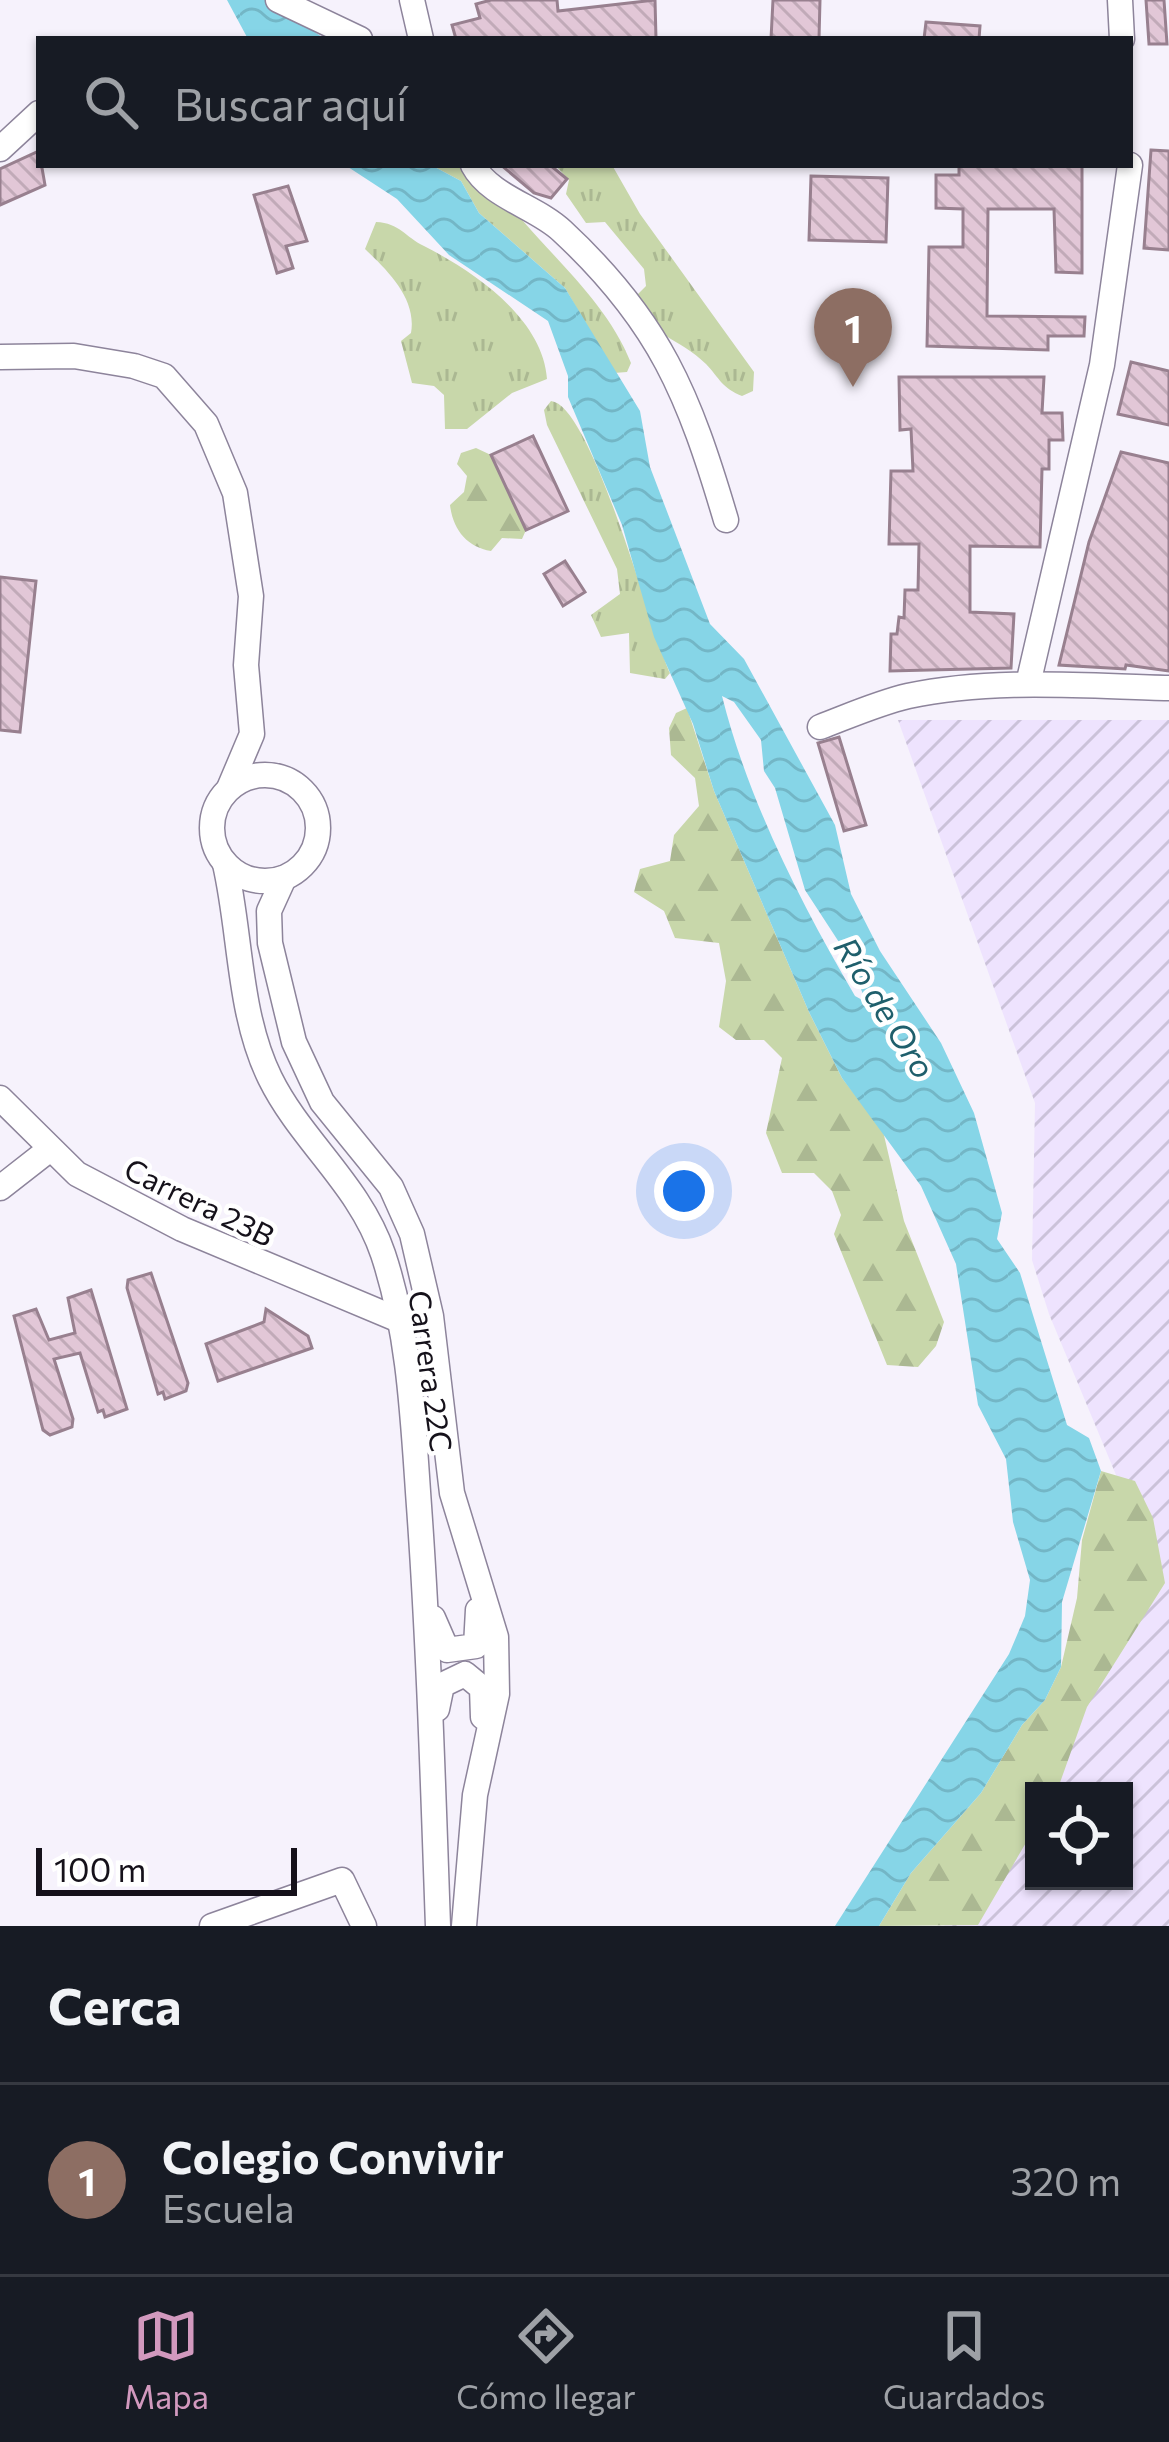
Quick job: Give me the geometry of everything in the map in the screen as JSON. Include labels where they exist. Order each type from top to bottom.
[{"type":"street","points":[[278,0],[354,36]]},
{"type":"street","points":[[412,0],[420,36]]},
{"type":"street","points":[[1120,0],[1122,36]]},
{"type":"street","points":[[0,149],[36,116]]},
{"type":"street","points":[[476,168],[510,198],[550,219],[596,262],[640,318],[692,407],[726,520]]},
{"type":"street","points":[[1028,684],[1102,365],[1130,168]]},
{"type":"street","points":[[0,357],[74,356],[134,366],[164,376],[206,424],[235,493],[251,596],[246,665],[252,734],[218,803],[212,828],[225,864],[259,881],[284,878],[305,863],[319,827],[313,802],[284,778],[252,734]]},
{"type":"street","points":[[820,727],[902,697],[1028,684],[1169,688]]},
{"type":"street","points":[[230,786],[258,775],[284,778]]},
{"type":"street","name":"Carrera 22C","points":[[225,864],[244,985],[268,1075],[300,1128],[369,1219],[400,1320],[411,1394],[424,1581],[438,1926]]},
{"type":"street","name":"Carrera 22C","points":[[284,878],[269,911],[270,943],[288,1020],[322,1102],[391,1186],[412,1234],[431,1316],[452,1493],[496,1637],[497,1694],[484,1750],[464,1926]]},
{"type":"street","name":"Carrera 23B","points":[[0,1097],[77,1174],[182,1229],[400,1320]]},
{"type":"street","points":[[0,1188],[50,1149]]},
{"type":"street","points":[[424,1581],[438,1638],[447,1650],[461,1652],[476,1646],[481,1633],[474,1568]]},
{"type":"street","points":[[431,1741],[442,1685],[464,1674],[482,1688],[484,1750]]},
{"type":"street","points":[[212,1926],[342,1880],[364,1926]]},
{"type":"shaded area","points":[[898,720],[1169,720],[1169,1926],[944,1926],[1025,1824],[1025,1890],[1133,1890],[1133,1782],[1050,1782],[1084,1702],[1161,1583],[1049,1314],[1032,1260],[1035,1103]]},
{"type":"green space","points":[[437,168],[462,168],[523,221],[610,323],[631,363],[627,372],[614,373],[565,288],[479,213],[461,181]]},
{"type":"green space","points":[[558,168],[614,168],[640,214],[754,372],[753,391],[742,396],[730,390],[696,355],[648,321],[634,298],[646,286],[644,269],[605,222],[586,223],[566,194],[569,180]]},
{"type":"green space","points":[[376,222],[397,228],[502,299],[533,336],[547,379],[512,393],[467,429],[445,429],[444,395],[434,386],[412,383],[401,341],[411,333],[405,297],[365,249]]},
{"type":"green space","points":[[551,401],[567,412],[602,477],[670,673],[665,679],[630,673],[629,633],[601,637],[591,615],[620,594],[617,569],[547,425],[544,410]]},
{"type":"green space","points":[[476,448],[491,455],[526,530],[522,539],[502,538],[491,551],[463,536],[450,505],[464,492],[467,476],[457,464],[461,453]]},
{"type":"green space","points":[[687,708],[714,791],[809,1012],[842,1078],[883,1131],[904,1221],[944,1322],[936,1346],[918,1367],[887,1365],[834,1234],[841,1215],[832,1191],[814,1173],[782,1173],[766,1133],[782,1058],[764,1040],[736,1040],[719,1027],[726,981],[719,943],[675,938],[664,911],[634,892],[640,869],[670,861],[674,835],[699,806],[695,778],[671,755],[669,728],[676,713]]},
{"type":"green space","points":[[1101,1471],[1135,1481],[1153,1518],[1165,1583],[1087,1707],[1060,1782],[1025,1782],[1025,1844],[978,1925],[879,1926],[911,1873],[981,1793],[1022,1725],[1045,1700],[1061,1667],[1077,1598],[1082,1540]]},
{"type":"water","points":[[227,0],[267,0],[321,36],[246,36]]},
{"type":"water","name":"Río de Oro","points":[[350,168],[437,168],[461,181],[479,213],[565,288],[640,411],[650,467],[710,624],[744,659],[835,825],[851,894],[880,951],[941,1043],[974,1113],[1002,1213],[997,1239],[1020,1273],[1067,1425],[1089,1438],[1101,1471],[1062,1602],[1061,1667],[1045,1700],[1022,1725],[981,1793],[911,1873],[879,1926],[835,1926],[1009,1654],[1025,1616],[1030,1580],[1013,1522],[1006,1459],[978,1405],[956,1264],[921,1186],[842,1078],[809,1012],[654,637],[622,525],[568,397],[568,376],[548,321],[449,255],[397,199]],"holes":[[[722,696],[734,702],[761,740],[764,771],[775,788],[805,890],[848,956],[866,1002],[855,996],[778,850],[746,774]]]},
{"type":"building","points":[[557,0],[558,11],[655,0],[656,36],[455,36],[452,25],[480,18],[476,4]]},
{"type":"building","points":[[773,0],[820,0],[819,36],[771,36]]},
{"type":"building","points":[[1146,0],[1164,0],[1167,44],[1149,44]]},
{"type":"building","points":[[926,22],[980,26],[979,36],[924,36]]},
{"type":"building","points":[[1151,150],[1169,151],[1169,250],[1144,248]]},
{"type":"building","points":[[36,152],[36,168],[42,168],[45,185],[0,205],[0,169]]},
{"type":"building","points":[[505,168],[554,168],[567,179],[551,198],[534,193]]},
{"type":"building","points":[[959,168],[1082,168],[1082,273],[1056,272],[1054,209],[988,209],[987,316],[1085,317],[1084,336],[1048,336],[1048,350],[927,346],[929,247],[963,247],[963,209],[936,208],[936,175],[959,175]]},
{"type":"building","points":[[811,176],[888,178],[886,242],[809,240]]},
{"type":"building","points":[[288,186],[307,241],[286,246],[293,268],[277,273],[254,195]]},
{"type":"building","points":[[1131,362],[1169,371],[1169,425],[1118,414]]},
{"type":"building","points":[[899,377],[1044,377],[1042,413],[1062,413],[1063,440],[1049,440],[1049,469],[1042,469],[1040,547],[970,546],[970,612],[1014,614],[1011,668],[890,671],[891,634],[897,634],[899,617],[904,618],[905,590],[918,590],[919,544],[889,544],[891,471],[913,471],[911,429],[900,430]]},
{"type":"building","points":[[533,436],[568,511],[526,530],[491,455]]},
{"type":"building","points":[[1121,452],[1169,463],[1169,671],[1126,665],[1125,669],[1059,665],[1089,542]]},
{"type":"building","points":[[565,561],[585,592],[563,606],[544,574]]},
{"type":"building","points":[[0,577],[36,581],[20,732],[0,730]]},
{"type":"building","points":[[839,737],[866,825],[844,831],[818,743]]},
{"type":"building","points":[[151,1273],[188,1383],[186,1391],[165,1399],[163,1392],[158,1394],[127,1288],[128,1280]]},
{"type":"building","points":[[91,1290],[127,1409],[105,1417],[103,1410],[98,1412],[80,1353],[54,1359],[73,1419],[72,1427],[50,1435],[43,1430],[14,1316],[36,1309],[49,1340],[75,1333],[68,1298]]},
{"type":"building","points":[[266,1309],[308,1336],[312,1348],[218,1381],[206,1344],[264,1322]]},
{"type":"place","name":"Colegio Convivir","points":[[853,387]]}]
